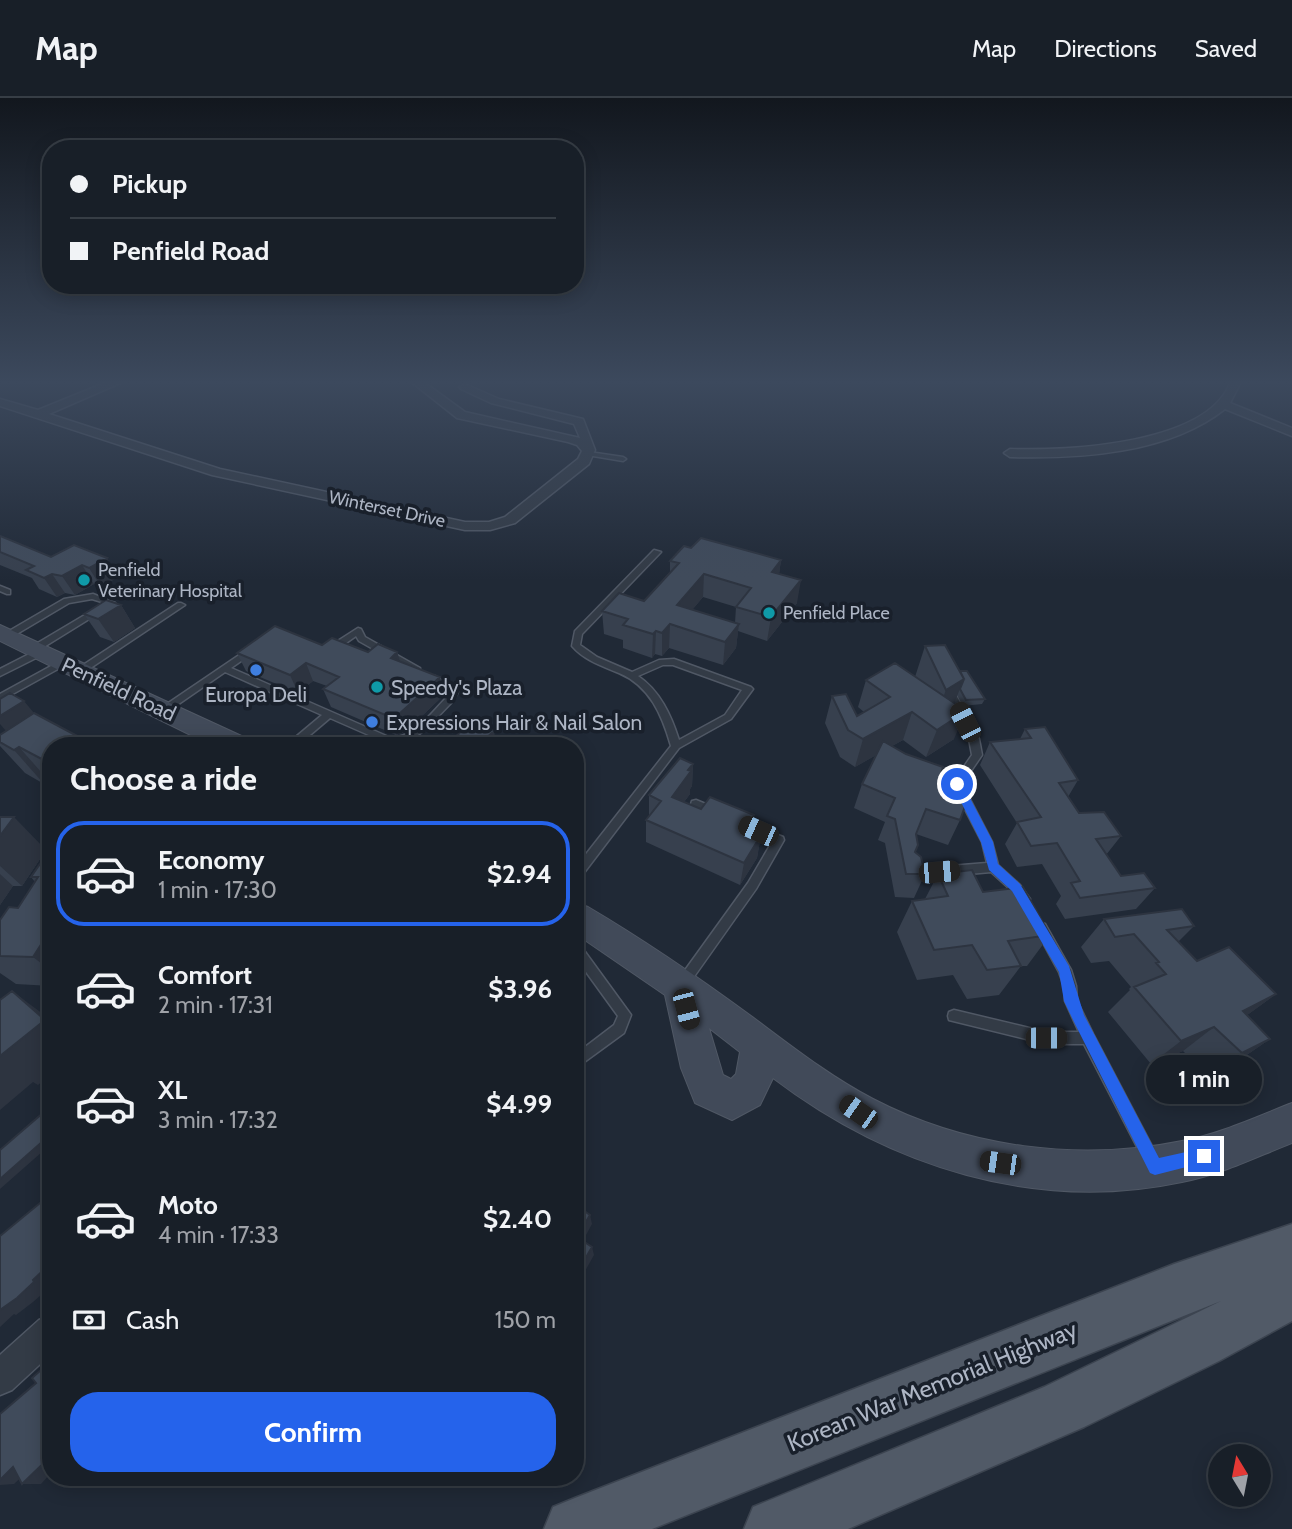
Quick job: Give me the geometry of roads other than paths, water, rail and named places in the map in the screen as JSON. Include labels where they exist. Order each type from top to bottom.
[{"type":"main road","name":"Korean War Memorial Highway","points":[[575,1529],[1161,1296],[1292,1250]]},
{"type":"main road","points":[[775,1529],[1064,1407],[1200,1342],[1292,1292]]},
{"type":"street","name":"Winterset Drive","points":[[140,447],[217,472],[465,526],[490,526],[510,520],[584,461],[589,452]]},
{"type":"street","points":[[585,447],[589,452]]},
{"type":"street","points":[[588,447],[589,452]]},
{"type":"street","points":[[1010,453],[1082,454],[1130,447]]},
{"type":"street","name":"Penfield Road","points":[[4,634],[214,737]]},
{"type":"street","points":[[584,922],[636,953],[760,1045],[858,1112],[912,1137],[978,1160],[1045,1169],[1097,1172],[1155,1167],[1186,1162],[1292,1123]]},
{"type":"street","points":[[681,987],[699,1069],[709,1089],[733,1101],[744,1097],[751,1090],[760,1045]]},
{"type":"street","points":[[0,1378],[42,1340]]},
{"type":"lane","points":[[589,452],[623,459]]},
{"type":"lane","points":[[657,552],[578,634],[576,646],[585,655],[632,675],[651,692],[666,715],[676,746]]},
{"type":"lane","points":[[2,695],[54,659],[111,603],[93,596],[67,601],[4,634]]},
{"type":"lane","points":[[0,673],[54,659],[181,605]]},
{"type":"lane","points":[[323,649],[340,646],[358,631],[362,639],[453,692],[450,699],[407,737]]},
{"type":"lane","points":[[163,710],[257,646]]},
{"type":"lane","points":[[584,865],[676,746],[728,717],[748,689],[674,662],[662,662],[632,675]]},
{"type":"lane","points":[[225,669],[381,737]]},
{"type":"lane","points":[[939,675],[974,738],[977,755],[957,784],[987,842],[993,867],[1016,888],[1065,970],[1071,1001],[1155,1167]]},
{"type":"lane","points":[[301,737],[329,714]]},
{"type":"lane","points":[[681,987],[752,886],[779,840],[696,804]]},
{"type":"lane","points":[[913,874],[993,867]]},
{"type":"lane","points":[[584,959],[625,1015],[619,1030],[584,1056]]},
{"type":"lane","points":[[954,1016],[1046,1038],[1088,1038]]},
{"type":"place","name":"Penfield Veterinary Hospital","points":[[84,580]]},
{"type":"place","name":"Penfield Place","points":[[769,613]]},
{"type":"place","name":"Europa Deli","points":[[256,670]]},
{"type":"place","name":"Speedy's Plaza","points":[[377,687]]},
{"type":"place","name":"Expressions Hair & Nail Salon","points":[[372,722]]}]
